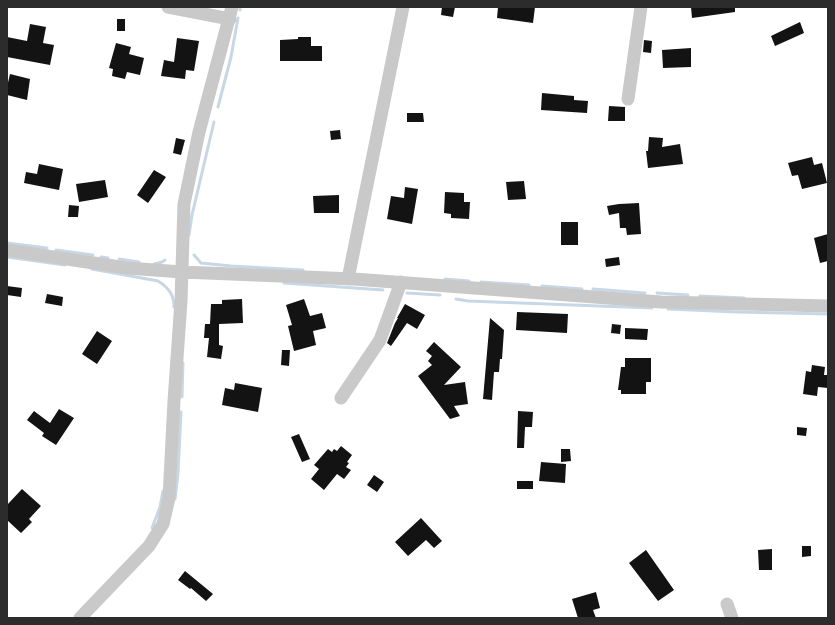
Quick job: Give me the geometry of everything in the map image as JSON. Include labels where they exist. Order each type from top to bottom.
[{"type":"street","points":[[80,618],[149,546],[163,524],[169,498],[182,272],[184,204],[199,132],[231,13],[168,7]]},
{"type":"street","points":[[348,278],[403,7]]},
{"type":"street","points":[[628,99],[641,7]]},
{"type":"street","points":[[7,250],[127,268],[182,272],[348,278],[660,302],[828,306]]},
{"type":"street","points":[[341,398],[380,340],[401,282]]},
{"type":"street","points":[[727,604],[732,618]]},
{"type":"building","points":[[442,7],[455,7],[453,17],[441,15]]},
{"type":"building","points":[[498,7],[535,7],[533,23],[497,18]]},
{"type":"building","points":[[691,7],[735,7],[735,12],[692,18]]},
{"type":"building","points":[[117,19],[125,19],[125,31],[117,31]]},
{"type":"building","points":[[800,22],[804,33],[775,46],[771,36]]},
{"type":"building","points":[[30,24],[46,27],[43,43],[54,45],[50,65],[7,57],[7,37],[27,41]]},
{"type":"building","points":[[298,37],[311,37],[311,46],[322,46],[322,61],[280,61],[280,40],[298,39]]},
{"type":"building","points":[[177,38],[199,41],[194,71],[186,70],[185,79],[161,76],[164,60],[174,62]]},
{"type":"building","points":[[644,40],[652,41],[651,53],[643,52]]},
{"type":"building","points":[[116,43],[131,47],[129,54],[144,58],[140,75],[127,72],[125,79],[112,76],[113,69],[109,68]]},
{"type":"building","points":[[691,48],[691,67],[663,68],[662,50]]},
{"type":"building","points":[[10,74],[30,79],[27,100],[7,95]]},
{"type":"building","points":[[542,93],[574,96],[574,100],[588,101],[587,113],[541,110]]},
{"type":"building","points":[[609,106],[625,107],[625,121],[608,121]]},
{"type":"building","points":[[407,113],[423,113],[424,122],[407,122]]},
{"type":"building","points":[[340,130],[341,139],[331,140],[330,131]]},
{"type":"building","points":[[649,137],[663,138],[662,147],[680,144],[683,164],[648,168],[646,151],[648,151]]},
{"type":"building","points":[[176,138],[185,140],[181,155],[173,153]]},
{"type":"building","points":[[812,157],[814,165],[822,163],[827,183],[802,189],[798,175],[792,176],[788,163]]},
{"type":"building","points":[[39,164],[63,169],[59,190],[24,183],[26,172],[37,174]]},
{"type":"building","points":[[154,170],[166,177],[148,203],[137,195]]},
{"type":"building","points":[[105,180],[108,197],[79,202],[76,184]]},
{"type":"building","points":[[524,181],[526,199],[508,200],[506,182]]},
{"type":"building","points":[[405,187],[418,189],[412,224],[387,219],[391,196],[404,198]]},
{"type":"building","points":[[445,192],[464,193],[464,202],[470,202],[469,219],[451,218],[451,214],[444,213]]},
{"type":"building","points":[[339,195],[339,213],[314,213],[313,196]]},
{"type":"building","points":[[639,203],[641,234],[627,235],[626,228],[620,228],[619,213],[609,215],[607,206]]},
{"type":"building","points":[[69,205],[79,206],[78,217],[68,217]]},
{"type":"building","points":[[561,222],[578,222],[578,245],[561,245]]},
{"type":"building","points":[[828,234],[828,261],[820,263],[814,238]]},
{"type":"building","points":[[619,257],[620,265],[606,267],[605,259]]},
{"type":"building","points":[[7,286],[22,288],[21,297],[7,295]]},
{"type":"building","points":[[47,294],[63,297],[62,306],[45,303]]},
{"type":"building","points":[[242,299],[243,323],[219,324],[219,345],[223,346],[221,359],[207,357],[209,338],[204,338],[205,324],[210,324],[211,304],[222,304],[222,300]]},
{"type":"building","points":[[304,299],[310,316],[322,313],[326,328],[313,331],[316,345],[294,351],[288,326],[292,325],[286,305]]},
{"type":"building","points":[[405,304],[425,315],[417,329],[407,323],[391,346],[387,343],[397,318]]},
{"type":"building","points":[[517,312],[568,314],[567,333],[516,330]]},
{"type":"building","points":[[490,318],[504,330],[502,359],[500,359],[499,372],[494,372],[492,400],[483,399]]},
{"type":"building","points":[[612,324],[621,325],[620,334],[611,333]]},
{"type":"building","points":[[625,328],[648,329],[647,340],[625,339]]},
{"type":"building","points":[[97,331],[112,341],[97,364],[82,354]]},
{"type":"building","points":[[434,342],[461,367],[444,385],[465,382],[468,404],[454,406],[460,416],[450,419],[418,376],[432,365],[428,361],[432,356],[426,351]]},
{"type":"building","points":[[282,350],[290,350],[289,366],[281,365]]},
{"type":"building","points":[[625,358],[651,358],[651,382],[646,382],[646,394],[621,394],[621,390],[618,390],[621,367],[625,367]]},
{"type":"building","points":[[812,365],[825,367],[824,375],[828,375],[828,388],[818,387],[817,396],[803,394],[806,371],[811,372]]},
{"type":"building","points":[[235,383],[262,388],[258,412],[222,405],[225,388],[234,390]]},
{"type":"building","points":[[59,409],[74,418],[56,445],[42,436],[44,433],[27,420],[34,411],[50,423]]},
{"type":"building","points":[[518,411],[533,412],[532,427],[525,427],[524,448],[517,448]]},
{"type":"building","points":[[797,427],[807,428],[806,436],[797,435]]},
{"type":"building","points":[[299,434],[310,459],[302,462],[291,437]]},
{"type":"building","points":[[341,446],[352,455],[347,462],[349,463],[346,467],[351,470],[344,479],[337,474],[324,490],[311,479],[319,469],[314,465],[328,449],[332,452],[334,449],[337,451]]},
{"type":"building","points":[[561,449],[570,449],[571,461],[561,462]]},
{"type":"building","points":[[541,462],[566,464],[565,483],[539,481]]},
{"type":"building","points":[[374,475],[384,482],[377,492],[367,485]]},
{"type":"building","points":[[517,481],[533,481],[533,489],[517,489]]},
{"type":"building","points":[[22,489],[41,506],[29,519],[32,522],[21,533],[7,520],[7,505]]},
{"type":"building","points":[[421,518],[442,541],[434,548],[426,540],[408,556],[395,542]]},
{"type":"building","points":[[802,546],[811,546],[811,556],[802,557]]},
{"type":"building","points":[[772,549],[772,570],[759,570],[758,550]]},
{"type":"building","points":[[646,550],[674,590],[658,601],[629,563]]},
{"type":"building","points":[[185,571],[213,594],[206,601],[191,588],[190,589],[178,580]]},
{"type":"building","points":[[596,592],[600,608],[593,610],[596,618],[578,618],[572,599]]},
{"type":"waterway","points":[[218,107],[231,57],[238,18]]},
{"type":"waterway","points":[[189,235],[192,215],[214,122]]},
{"type":"waterway","points":[[7,243],[47,248]]},
{"type":"waterway","points":[[56,250],[93,255]]},
{"type":"waterway","points":[[194,255],[201,263],[303,270]]},
{"type":"waterway","points":[[7,257],[65,265]]},
{"type":"waterway","points":[[101,257],[108,258]]},
{"type":"waterway","points":[[119,259],[139,262]]},
{"type":"waterway","points":[[154,264],[165,260]]},
{"type":"waterway","points":[[92,269],[158,281],[170,292],[174,307]]},
{"type":"waterway","points":[[445,279],[469,281]]},
{"type":"waterway","points":[[481,282],[529,285]]},
{"type":"waterway","points":[[284,283],[383,290]]},
{"type":"waterway","points":[[542,286],[582,289]]},
{"type":"waterway","points":[[593,289],[645,293]]},
{"type":"waterway","points":[[407,293],[440,295]]},
{"type":"waterway","points":[[657,293],[688,295]]},
{"type":"waterway","points":[[700,296],[744,298]]},
{"type":"waterway","points":[[456,299],[468,301],[652,308]]},
{"type":"waterway","points":[[668,309],[828,314]]},
{"type":"waterway","points":[[182,397],[183,363]]},
{"type":"waterway","points":[[175,499],[178,473],[181,412]]},
{"type":"waterway","points":[[152,528],[160,507],[163,491]]}]
